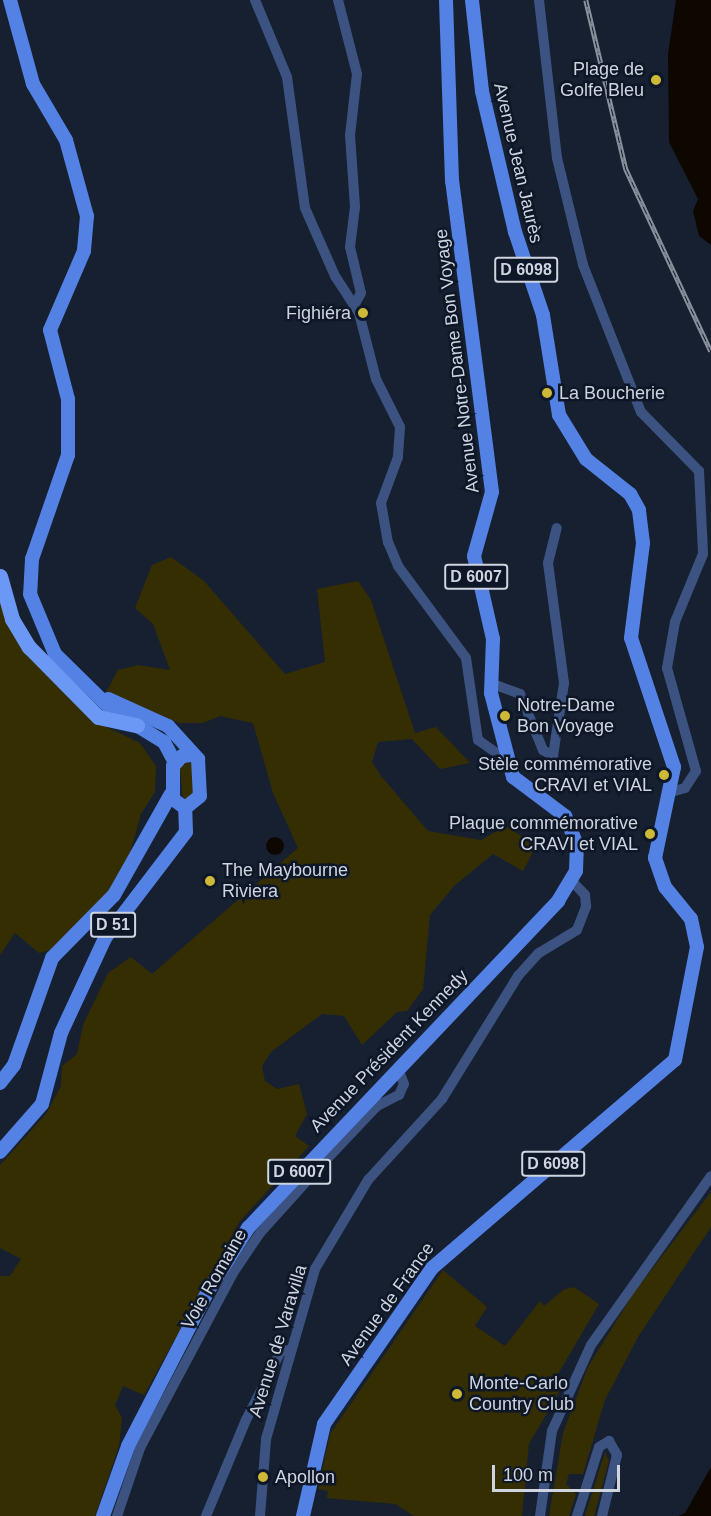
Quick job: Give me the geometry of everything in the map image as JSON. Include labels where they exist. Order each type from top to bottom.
[{"type":"highway","points":[[0,576],[19,633],[89,708],[109,723],[130,722]]},
{"type":"main road","points":[[10,0],[33,84],[66,140],[87,216],[84,251],[50,330],[68,399],[68,455],[32,559],[29,586],[51,647],[88,687],[130,722],[164,742],[175,764],[183,802]]},
{"type":"main road","name":"Avenue Notre-Dame Bon Voyage","points":[[446,0],[451,171],[492,492],[474,556],[493,639],[490,683],[508,755],[524,786],[550,802],[573,831],[578,861],[572,881]]},
{"type":"main road","name":"Avenue Jean Jaurès","points":[[472,0],[482,91],[515,232],[543,315],[556,408],[586,459],[630,494],[639,510],[643,543],[631,638],[670,748],[670,792]]},
{"type":"main road","points":[[0,1083],[14,1065],[52,958],[114,895],[151,828],[183,802],[202,769],[192,755],[157,720],[88,687]]},
{"type":"main road","points":[[130,722],[157,720]]},
{"type":"main road","points":[[175,764],[192,755]]},
{"type":"main road","name":"Avenue de France","points":[[303,1516],[324,1424],[432,1268],[665,1071],[680,1051],[697,947],[691,919],[665,887],[656,858],[670,792]]},
{"type":"main road","name":"D 51","points":[[0,1152],[45,1098],[61,1033],[105,938],[192,829],[183,802]]},
{"type":"main road","name":"Avenue Président Kennedy","points":[[103,1516],[128,1446],[226,1262],[266,1208],[572,881]]},
{"type":"street","points":[[255,0],[287,77],[305,208],[335,276],[355,304],[376,379],[400,427],[382,522],[398,566],[466,658],[472,726],[508,755]]},
{"type":"street","points":[[338,0],[357,74],[350,135],[356,207],[350,247],[361,293],[355,304]]},
{"type":"street","points":[[539,0],[554,128],[583,265],[633,397],[699,471],[703,554],[678,613],[667,668],[696,771],[685,788],[670,792]]},
{"type":"street","points":[[490,683],[520,694],[543,750],[553,756],[564,683],[548,563],[557,528]]},
{"type":"street","name":"Avenue de Varavilla","points":[[260,1516],[262,1456],[289,1350],[315,1269],[351,1203],[442,1099],[529,961],[577,930],[586,906],[572,881]]},
{"type":"street","name":"Voie Romaine","points":[[117,1516],[144,1440],[233,1273],[260,1233],[324,1162],[377,1106],[399,1095],[404,1084],[398,1068]]},
{"type":"street","points":[[540,1516],[552,1431],[591,1345],[711,1176]]},
{"type":"street","points":[[206,1516],[246,1420],[281,1351],[289,1350]]},
{"type":"street","points":[[577,1516],[599,1447],[609,1441],[617,1455],[602,1516]]},
{"type":"shaded area","points":[[676,0],[711,0],[711,245],[699,236],[693,211],[698,199],[669,142],[668,54]]},
{"type":"shaded area","points":[[171,557],[204,581],[285,674],[325,662],[317,589],[358,581],[371,600],[415,733],[436,727],[470,763],[440,769],[412,739],[378,742],[372,762],[381,776],[428,831],[481,840],[506,826],[536,846],[523,871],[493,854],[454,886],[430,915],[423,989],[407,1011],[397,1012],[362,1045],[344,1016],[322,1014],[271,1052],[262,1066],[265,1081],[277,1089],[299,1084],[307,1114],[295,1136],[309,1146],[240,1221],[144,1395],[123,1386],[115,1405],[122,1418],[119,1446],[95,1516],[0,1516],[0,1276],[10,1276],[21,1259],[0,1248],[0,1165],[46,1114],[61,1086],[62,1066],[77,1054],[83,1025],[108,973],[131,957],[152,974],[298,848],[273,793],[253,723],[220,716],[203,723],[179,723],[106,692],[118,670],[138,665],[170,670],[153,624],[135,608],[152,565]]},
{"type":"shaded area","points":[[0,601],[98,723],[140,743],[156,766],[155,792],[141,814],[126,867],[73,944],[39,953],[15,933],[0,955]]},
{"type":"shaded area","points":[[187,762],[194,764],[193,796],[183,800],[180,767]]},
{"type":"shaded area","points":[[275,837],[281,840],[284,846],[281,852],[275,855],[269,852],[266,846],[269,840]]},
{"type":"shaded area","points":[[711,1192],[711,1227],[638,1337],[605,1400],[583,1474],[569,1474],[566,1484],[576,1494],[569,1516],[549,1516],[563,1433],[588,1367],[633,1294]]},
{"type":"shaded area","name":"Monte-Carlo Country Club","points":[[443,1270],[487,1307],[475,1326],[505,1346],[540,1301],[544,1306],[563,1290],[574,1287],[599,1304],[558,1374],[562,1387],[529,1444],[522,1516],[414,1516],[395,1504],[327,1498],[328,1491],[318,1489],[330,1434]]},
{"type":"shaded area","points":[[605,1452],[609,1461],[594,1516],[585,1516]]},
{"type":"shaded area","points":[[711,1467],[711,1516],[678,1516],[685,1513]]},
{"type":"railway","points":[[586,0],[626,169],[711,351]]},
{"type":"place","name":"Plage de Golfe Bleu","points":[[656,80]]},
{"type":"place","name":"Fighiéra","points":[[363,313]]},
{"type":"place","name":"La Boucherie","points":[[547,393]]},
{"type":"place","name":"Notre-Dame Bon Voyage","points":[[505,716]]},
{"type":"place","name":"Stèle commémorative CRAVI et VIAL","points":[[664,775]]},
{"type":"place","name":"Plaque commémorative CRAVI et VIAL","points":[[650,834]]},
{"type":"place","name":"The Maybourne Riviera","points":[[210,881]]},
{"type":"place","name":"Monte-Carlo Country Club","points":[[457,1394]]},
{"type":"place","name":"Apollon","points":[[263,1477]]}]
